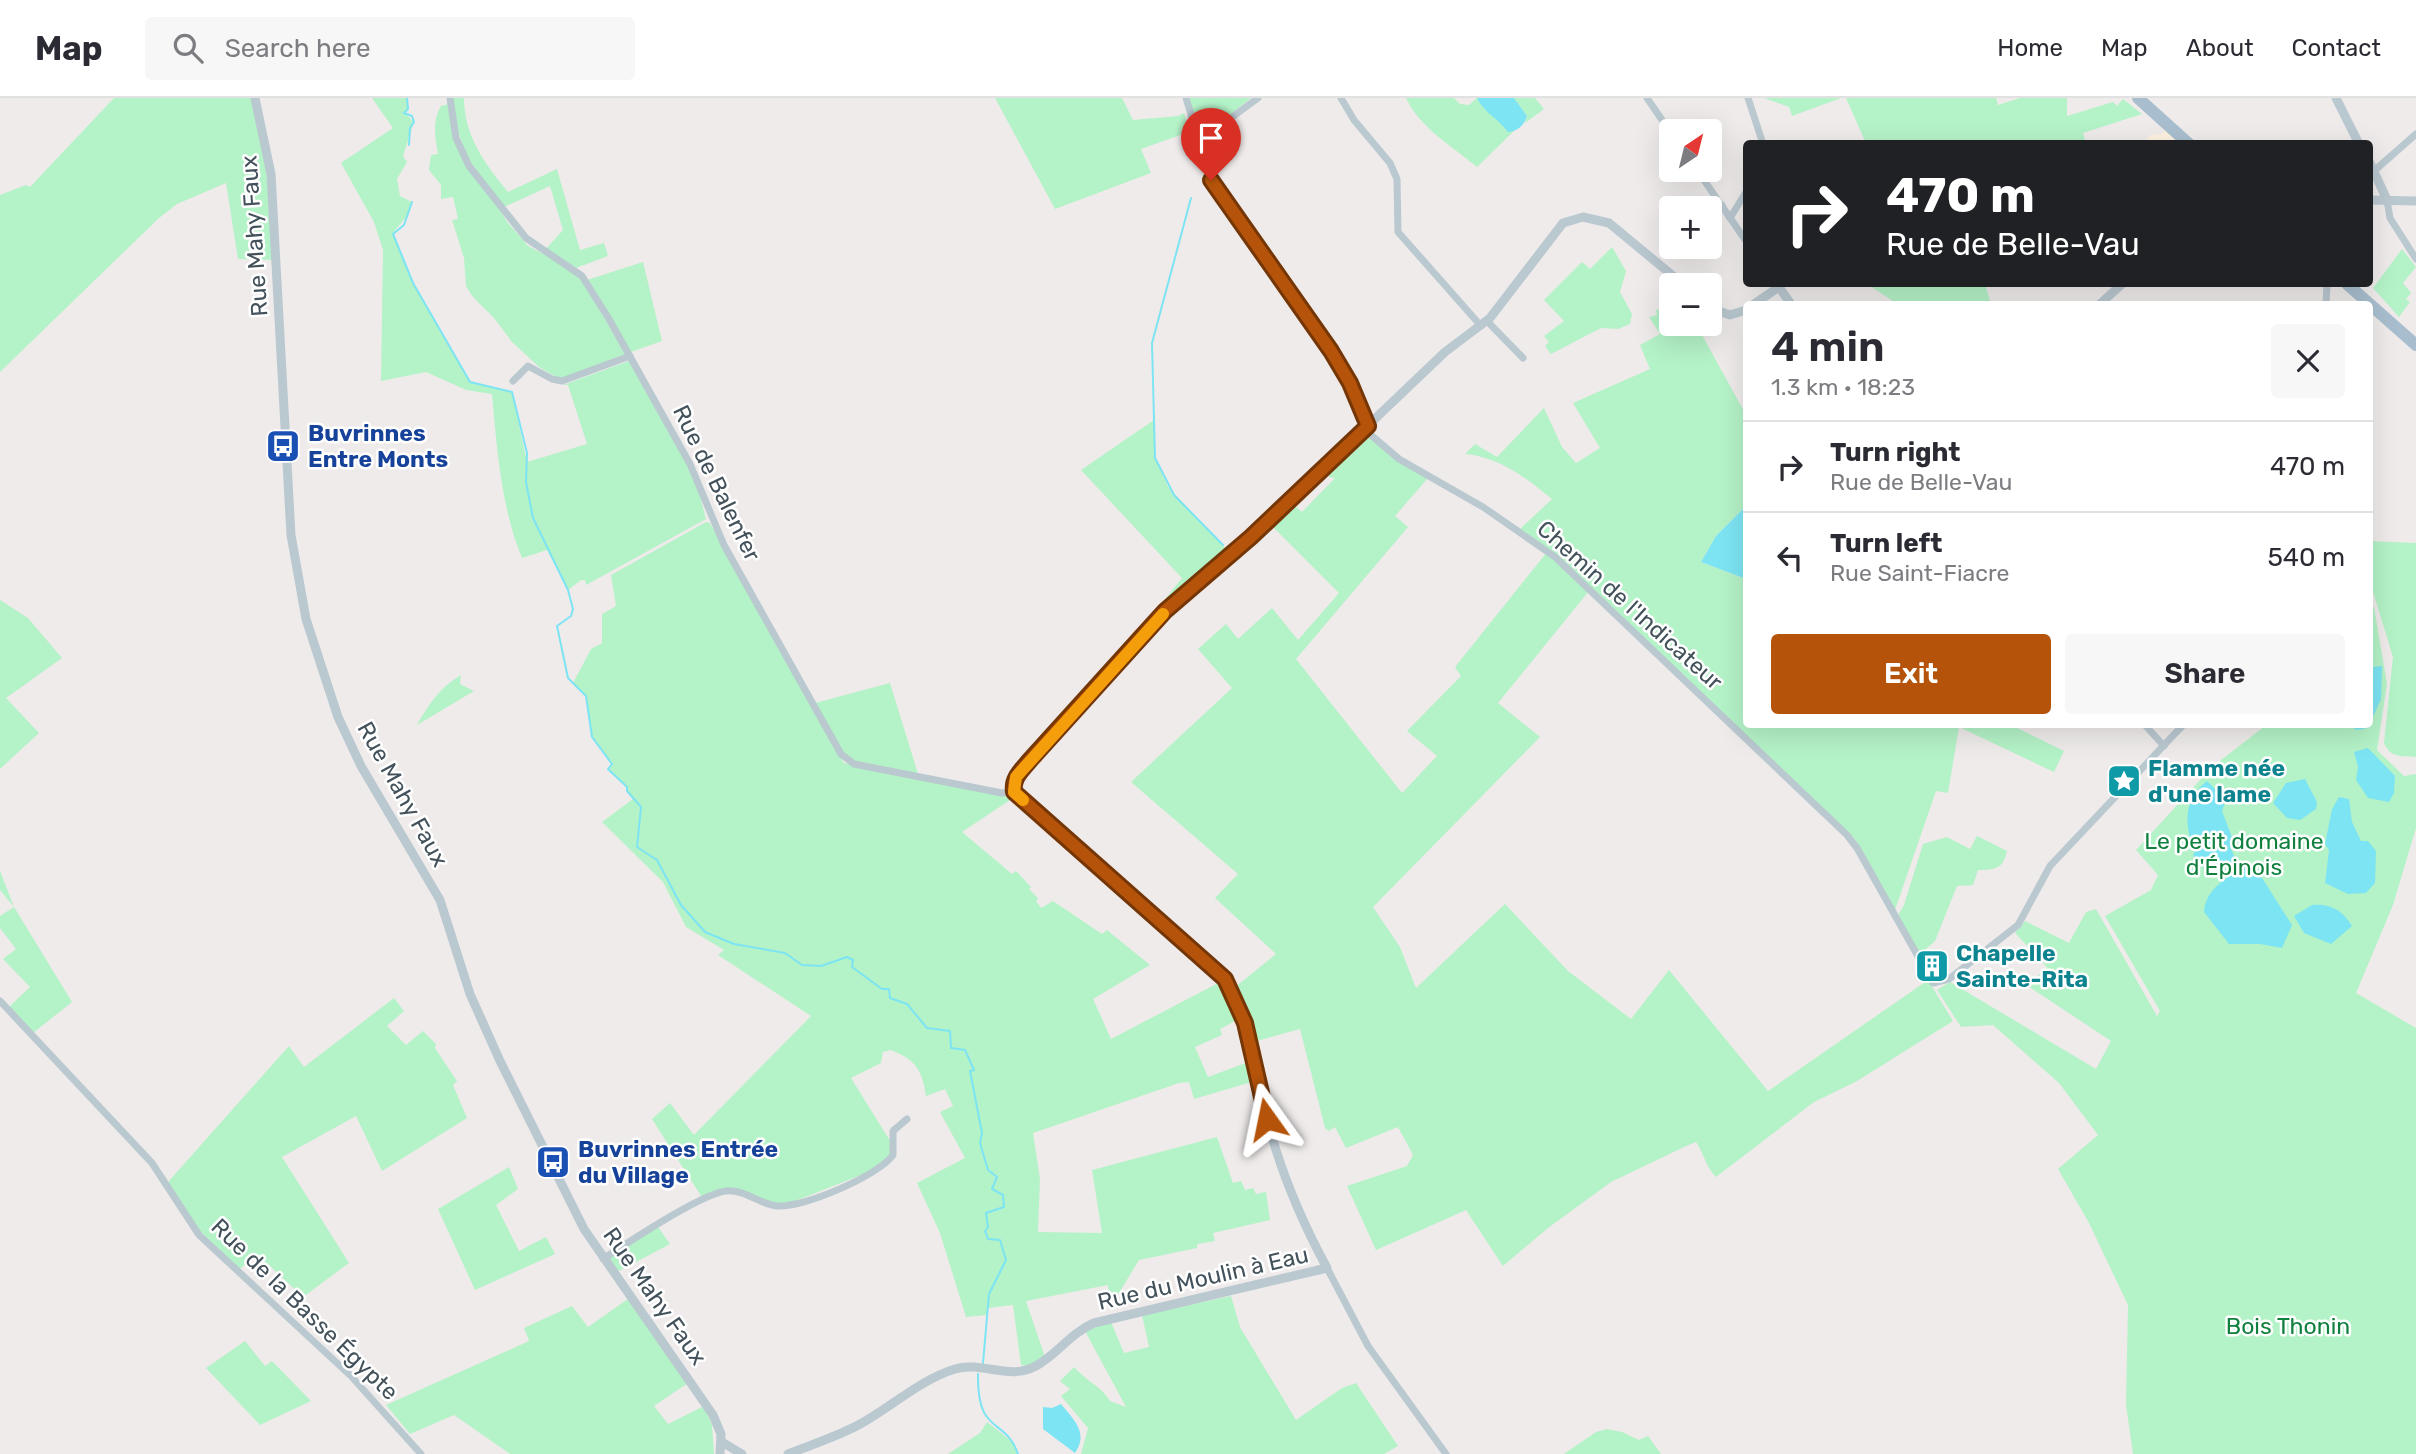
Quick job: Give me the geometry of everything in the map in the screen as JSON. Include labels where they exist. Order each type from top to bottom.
[{"type":"main road","points":[[2138,98],[2185,140]]},
{"type":"main road","points":[[2350,287],[2366,301]]},
{"type":"main road","points":[[2373,307],[2416,345]]},
{"type":"street","name":"Rue Mahy Faux","points":[[255,98],[271,174],[291,535],[313,643],[348,740],[440,900],[479,1015],[569,1203],[604,1259],[705,1403],[718,1425],[722,1442]]},
{"type":"street","name":"Rue de Balenfer","points":[[450,98],[453,128],[469,166],[526,238],[582,276],[630,356],[690,464],[724,545],[841,754],[854,764],[1002,793],[1014,792]]},
{"type":"street","name":"Chemin de l'Indicateur","points":[[1186,98],[1197,143],[1215,188],[1331,351],[1350,383],[1371,435],[1399,459],[1483,507],[1555,557],[1847,835],[1857,848],[1933,983],[1949,979],[2013,931],[2050,866],[2164,746]]},
{"type":"street","points":[[1197,143],[1258,98]]},
{"type":"street","points":[[1341,98],[1354,120],[1390,163],[1397,180],[1398,232],[1484,323],[1523,358]]},
{"type":"street","points":[[1647,98],[1661,119]]},
{"type":"street","points":[[1748,98],[1762,140]]},
{"type":"street","points":[[2336,98],[2358,140]]},
{"type":"street","points":[[2373,166],[2416,134]]},
{"type":"street","points":[[2373,169],[2387,200],[2390,218],[2416,259]]},
{"type":"street","points":[[1730,218],[1743,197]]},
{"type":"street","points":[[2373,200],[2416,201]]},
{"type":"street","points":[[1722,205],[1743,237]]},
{"type":"street","points":[[1446,1454],[1368,1346],[1327,1268],[1279,1158],[1245,1023],[1225,979],[1014,792],[1013,782],[1165,611],[1251,537],[1445,352],[1484,323],[1558,228],[1574,218],[1592,218],[1617,227],[1670,273]]},
{"type":"street","points":[[1758,301],[1775,287]]},
{"type":"street","points":[[2103,301],[2119,287]]},
{"type":"street","points":[[1722,312],[1730,315],[1743,311]]},
{"type":"street","points":[[513,381],[528,366],[559,381],[630,356]]},
{"type":"street","points":[[2148,728],[2164,746],[2180,728]]},
{"type":"street","name":"Rue de la Basse Égypte","points":[[0,1001],[152,1163],[199,1235],[351,1376],[421,1454]]},
{"type":"street","points":[[604,1259],[658,1224],[719,1193],[738,1192],[766,1203],[791,1205],[871,1173],[893,1155],[893,1131],[907,1119]]},
{"type":"street","name":"Rue du Moulin à Eau","points":[[788,1454],[860,1424],[954,1369],[976,1367],[1014,1372],[1029,1370],[1044,1361],[1074,1334],[1094,1323],[1226,1295],[1327,1268]]},
{"type":"street","points":[[720,1454],[722,1442],[742,1454]]},
{"type":"shaded area","points":[[2166,130],[2177,140],[2146,140],[2150,135],[2162,134]]},
{"type":"green space","points":[[114,98],[255,98],[268,172],[272,260],[238,259],[226,183],[177,204],[159,218],[0,372],[0,195],[26,185],[30,187]]},
{"type":"green space","points":[[372,98],[407,98],[408,109],[405,113],[414,122],[403,156],[407,162],[397,179],[400,196],[412,202],[407,215],[393,234],[413,283],[470,382],[512,392],[527,462],[587,444],[568,385],[563,385],[629,361],[696,481],[706,519],[586,585],[585,580],[581,580],[568,590],[547,550],[522,558],[505,498],[492,394],[466,390],[426,372],[381,381],[383,250],[374,222],[341,163],[393,128]]},
{"type":"green space","points":[[452,98],[464,98],[468,125],[477,149],[508,192],[557,169],[580,250],[604,243],[608,256],[576,268],[545,250],[563,230],[550,186],[504,207],[468,157],[458,132]]},
{"type":"green space","points":[[995,98],[1122,98],[1133,120],[1178,116],[1184,113],[1189,132],[1141,149],[1151,173],[1055,209]]},
{"type":"green space","points":[[1189,98],[1251,98],[1201,137]]},
{"type":"green space","points":[[1406,98],[1454,98],[1460,104],[1469,105],[1477,98],[1508,131],[1514,131],[1477,167],[1428,127]]},
{"type":"green space","points":[[1514,98],[1535,98],[1544,109],[1525,123],[1527,116]]},
{"type":"green space","points":[[1764,98],[1841,98],[1792,116],[1789,107]]},
{"type":"green space","points":[[1846,98],[1996,98],[1998,105],[2020,98],[2067,98],[2067,116],[2113,102],[2117,106],[2123,99],[2142,114],[2083,133],[2085,140],[1865,140]]},
{"type":"green space","points":[[449,104],[454,138],[508,223],[528,246],[571,268],[585,284],[625,354],[566,377],[556,377],[539,367],[512,342],[494,318],[473,297],[466,286],[464,258],[452,220],[458,219],[453,197],[441,199],[441,185],[429,170],[431,155],[438,154],[436,117],[441,106]]},
{"type":"green space","points":[[1612,247],[1626,271],[1620,292],[1632,314],[1630,324],[1618,329],[1601,328],[1551,354],[1545,346],[1549,342],[1544,336],[1564,321],[1544,300],[1582,262],[1590,269]]},
{"type":"green space","points":[[2402,249],[2416,267],[2403,283],[2411,293],[2406,299],[2410,302],[2399,317],[2373,288]]},
{"type":"green space","points":[[643,262],[662,341],[631,352],[587,280]]},
{"type":"green space","points":[[1872,287],[1986,287],[1990,301],[1893,301]]},
{"type":"green space","points":[[1656,310],[1659,310],[1659,332],[1649,317],[1657,315]]},
{"type":"green space","points":[[1659,335],[1703,336],[1743,410],[1743,509],[1716,536],[1701,562],[1743,578],[1743,728],[1959,728],[1948,793],[1936,791],[1895,910],[1855,839],[1520,529],[1552,499],[1501,464],[1465,454],[1475,444],[1497,457],[1544,408],[1562,447],[1576,463],[1600,448],[1573,403],[1650,369],[1640,345]]},
{"type":"green space","points":[[1154,420],[1155,458],[1168,487],[1229,552],[1171,602],[1166,598],[1182,578],[1081,470]]},
{"type":"green space","points":[[1366,436],[1428,478],[1395,516],[1408,527],[1296,659],[1402,793],[1437,756],[1407,731],[1461,676],[1455,667],[1547,552],[1589,591],[1498,703],[1540,737],[1373,907],[1400,947],[1416,988],[1505,904],[1568,971],[1631,1019],[1669,970],[1768,1091],[1928,980],[1953,1021],[1857,1081],[1814,1102],[1716,1177],[1696,1142],[1684,1147],[1611,1182],[1548,1228],[1503,1266],[1466,1210],[1376,1250],[1347,1186],[1407,1166],[1413,1155],[1398,1127],[1346,1148],[1335,1127],[1329,1131],[1325,1128],[1300,1029],[1253,1042],[1234,988],[1276,954],[1215,898],[1238,874],[1131,782],[1232,688],[1198,649],[1226,624],[1238,639],[1272,608],[1298,640],[1339,593],[1271,525],[1293,504],[1302,512],[1335,478],[1329,477],[1327,471]]},
{"type":"green space","points":[[706,522],[710,523],[844,763],[1013,798],[962,832],[1012,874],[1016,871],[1031,887],[1029,889],[1038,898],[1036,901],[1041,908],[1053,901],[1102,934],[1107,930],[1150,965],[1093,999],[1111,1039],[1222,981],[1239,1019],[1220,1029],[1222,1035],[1195,1047],[1208,1077],[1251,1061],[1255,1081],[1194,1099],[1189,1082],[1179,1083],[1033,1133],[1040,1179],[1038,1232],[1102,1233],[1092,1170],[1217,1137],[1233,1183],[1241,1181],[1245,1190],[1253,1188],[1256,1194],[1266,1192],[1270,1220],[1213,1233],[1215,1241],[1197,1244],[1197,1248],[1139,1260],[1110,1308],[1108,1285],[1026,1301],[1045,1357],[1028,1366],[1021,1365],[1013,1305],[988,1308],[987,1315],[966,1317],[940,1233],[917,1183],[965,1158],[940,1112],[953,1106],[945,1089],[926,1096],[920,1073],[906,1058],[891,1050],[883,1052],[881,1063],[851,1078],[892,1144],[891,1155],[866,1173],[790,1203],[769,1203],[738,1190],[703,1199],[652,1119],[670,1103],[694,1135],[811,1016],[718,955],[724,950],[686,927],[663,882],[602,822],[633,799],[627,787],[608,769],[611,763],[592,737],[586,696],[573,683],[591,649],[602,643],[602,614],[616,606],[611,575]]},
{"type":"green space","points":[[2373,541],[2416,543],[2416,757],[2393,754],[2384,743],[2393,657],[2373,592]]},
{"type":"green space","points":[[0,600],[28,618],[62,658],[6,698],[39,733],[0,769]]},
{"type":"green space","name":"Bois Thonin","points":[[2373,607],[2387,684],[2377,750],[2404,776],[2416,774],[2416,828],[2393,905],[2356,993],[2416,1028],[2416,1454],[2133,1454],[2126,1405],[2128,1305],[2089,1223],[2058,1169],[2098,1135],[2059,1083],[1993,1025],[1961,1027],[1937,990],[1950,982],[2096,1069],[2111,1041],[2028,986],[2047,967],[2015,933],[2025,921],[2069,943],[2086,912],[2096,909],[2157,1016],[2160,1011],[2105,916],[2151,890],[2158,875],[2136,850],[2212,767],[2262,728],[2373,728]]},
{"type":"green space","points":[[461,675],[460,684],[474,691],[417,725],[436,697]]},
{"type":"green space","points":[[890,683],[918,774],[855,761],[844,754],[815,703]]},
{"type":"green space","points":[[1961,728],[2017,728],[2064,751],[2054,772]]},
{"type":"green space","points":[[1977,836],[2007,851],[2003,862],[1994,869],[1978,870],[1973,885],[1957,886],[1935,941],[1920,954],[1898,915],[1904,905],[1923,844],[1947,837],[1970,849]]},
{"type":"green space","points":[[0,871],[14,907],[0,890]]},
{"type":"green space","points":[[14,907],[72,1002],[33,1033],[9,1007],[30,987],[3,959],[16,949],[0,928],[0,916]]},
{"type":"green space","points":[[394,998],[404,1011],[387,1026],[406,1045],[423,1031],[436,1044],[435,1048],[457,1081],[453,1085],[467,1118],[382,1171],[356,1116],[282,1157],[349,1263],[303,1297],[257,1254],[239,1270],[195,1226],[168,1182],[289,1046],[304,1067]]},
{"type":"green space","points":[[509,1167],[518,1189],[496,1205],[519,1251],[546,1237],[555,1254],[475,1290],[438,1209]]},
{"type":"green space","points":[[658,1227],[670,1244],[617,1272],[609,1261],[610,1256]]},
{"type":"green space","points":[[1231,1296],[1240,1327],[1296,1420],[1342,1388],[1356,1383],[1398,1446],[1384,1454],[1081,1454],[1088,1428],[1061,1396],[1070,1389],[1060,1381],[1074,1367],[1110,1401],[1126,1407],[1085,1331],[1111,1322],[1124,1353],[1149,1347],[1142,1315]]},
{"type":"green space","points":[[628,1299],[688,1383],[654,1406],[668,1424],[704,1406],[712,1425],[714,1454],[510,1454],[454,1415],[410,1434],[386,1405],[527,1342],[529,1340],[524,1328],[572,1306],[588,1327]]},
{"type":"green space","points":[[245,1341],[265,1366],[272,1361],[311,1401],[260,1425],[206,1368]]},
{"type":"green space","points":[[987,1422],[1014,1443],[1018,1454],[948,1454],[980,1433]]},
{"type":"green space","points":[[1607,1429],[1639,1440],[1648,1436],[1661,1454],[1564,1454],[1596,1432]]},
{"type":"water","points":[[1477,98],[1514,98],[1527,116],[1526,119],[1518,129],[1508,132],[1483,108]]},
{"type":"water","points":[[1743,509],[1743,578],[1701,562],[1716,536]]},
{"type":"water","points":[[2382,666],[2381,699],[2373,717],[2373,667]]},
{"type":"water","points":[[2368,748],[2395,776],[2394,793],[2389,802],[2368,798],[2356,780],[2358,767],[2354,752]]},
{"type":"water","points":[[2305,779],[2317,802],[2316,809],[2300,820],[2287,818],[2273,803],[2286,783]]},
{"type":"water","points":[[2207,781],[2226,800],[2222,811],[2232,837],[2230,847],[2236,860],[2221,868],[2214,864],[2211,872],[2193,855],[2195,851],[2188,823],[2193,796]]},
{"type":"water","points":[[2339,797],[2349,799],[2352,822],[2361,841],[2368,841],[2376,851],[2375,883],[2366,893],[2348,894],[2325,883],[2329,850],[2325,844],[2332,809]]},
{"type":"water","points":[[2245,866],[2262,878],[2292,925],[2282,948],[2260,944],[2229,944],[2204,912],[2213,890]]},
{"type":"water","points":[[2312,905],[2325,905],[2336,909],[2352,926],[2331,944],[2304,933],[2294,916]]},
{"type":"water","points":[[1061,1404],[1075,1421],[1080,1433],[1081,1439],[1075,1453],[1043,1429],[1043,1407],[1052,1408]]},
{"type":"waterway","points":[[407,98],[408,109],[404,113],[412,116],[414,122],[410,128],[409,145]]},
{"type":"waterway","points":[[1191,198],[1152,343],[1155,458],[1174,495],[1223,545]]},
{"type":"waterway","points":[[412,202],[404,225],[393,234],[413,283],[470,382],[512,392],[527,453],[526,482],[533,518],[568,590],[573,609],[571,616],[557,626],[568,678],[586,696],[592,737],[612,764],[608,769],[627,787],[627,791],[641,807],[637,847],[657,860],[681,905],[705,932],[734,944],[785,953],[802,965],[821,966],[847,957],[853,960],[852,967],[882,989],[889,989],[890,998],[907,1004],[927,1028],[950,1031],[951,1048],[965,1050],[974,1070],[970,1071],[982,1133],[980,1143],[988,1170],[997,1177],[992,1189],[1003,1195],[1004,1207],[986,1213],[988,1227],[985,1231],[988,1239],[1000,1240],[1006,1260],[989,1294],[983,1363]]},
{"type":"waterway","points":[[978,1374],[982,1408],[987,1417],[1013,1442],[1018,1454]]},
{"type":"slow traffic","points":[[1023,800],[1014,792],[1013,782],[1016,777],[1163,614]]},
{"type":"place","name":"Buvrinnes Entre Monts","points":[[283,446]]},
{"type":"place","name":"Flamme née d'une lame","points":[[2124,781]]},
{"type":"place","name":"Chapelle Sainte-Rita","points":[[1932,966]]},
{"type":"place","name":"Buvrinnes Entrée du Village","points":[[553,1162]]},
{"type":"route","points":[[1211,180],[1331,351],[1350,383],[1368,426],[1251,537],[1165,611],[1030,760],[1016,777],[1013,786],[1014,792],[1225,979],[1232,989],[1245,1023],[1267,1119]]},
{"type":"park label","name":"Le petit domaine d'Épinois","points":[[2234,854]]}]
